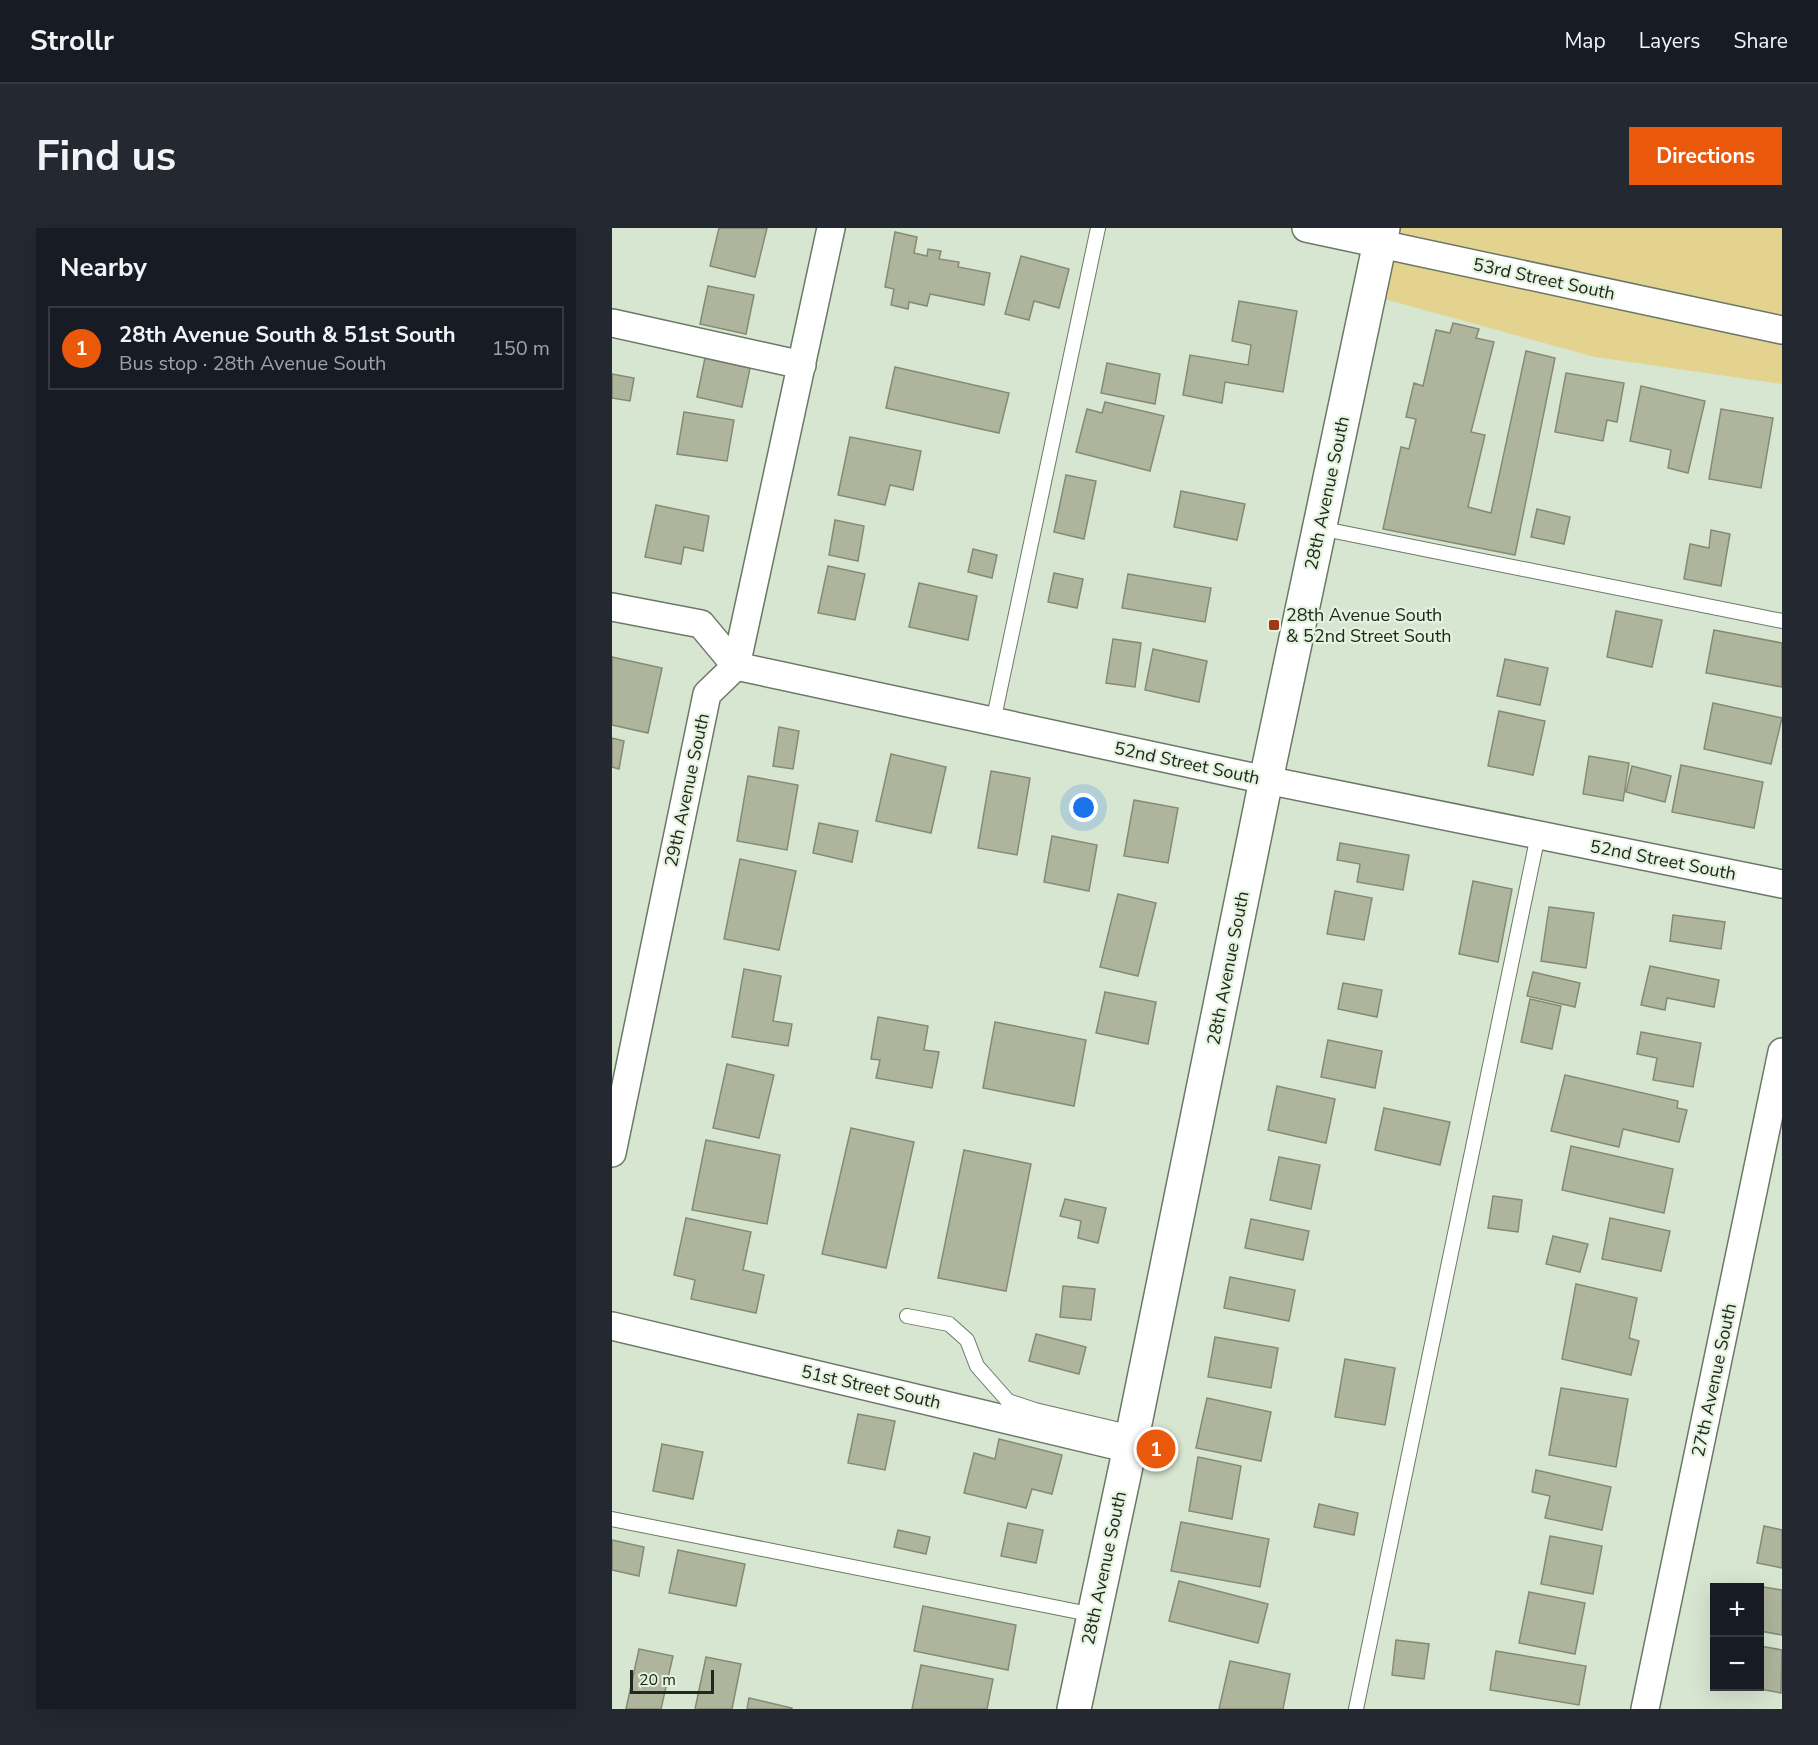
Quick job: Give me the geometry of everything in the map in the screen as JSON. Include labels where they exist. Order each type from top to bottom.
[{"type":"street","points":[[736,666],[831,228]]},
{"type":"street","name":"53rd Street South","points":[[1306,228],[1381,236],[1782,330]]},
{"type":"street","name":"28th Avenue South","points":[[1074,1709],[1132,1441],[1266,780],[1381,236]]},
{"type":"street","points":[[612,323],[802,365]]},
{"type":"street","points":[[612,607],[701,624],[736,666]]},
{"type":"street","name":"52nd Street South","points":[[736,666],[1266,780],[1782,884]]},
{"type":"street","name":"29th Avenue South","points":[[612,1153],[707,694],[736,666]]},
{"type":"street","name":"27th Avenue South","points":[[1645,1709],[1782,1052]]},
{"type":"street","name":"51st Street South","points":[[612,1326],[1132,1441]]},
{"type":"lane","points":[[993,722],[1098,228]]},
{"type":"lane","points":[[1319,528],[1782,621]]},
{"type":"lane","points":[[1356,1709],[1538,834]]},
{"type":"lane","points":[[907,1316],[949,1324],[967,1340],[977,1366],[1008,1401],[1132,1441]]},
{"type":"lane","points":[[612,1519],[1094,1615]]},
{"type":"shaded area","points":[[1399,228],[1782,228],[1782,315],[1398,233]]},
{"type":"shaded area","points":[[1393,261],[1782,344],[1782,384],[1595,357],[1384,299]]},
{"type":"building","points":[[719,228],[767,228],[755,277],[710,266]]},
{"type":"building","points":[[895,232],[917,237],[914,253],[927,256],[928,249],[941,251],[939,259],[959,262],[958,267],[990,273],[984,305],[930,294],[927,306],[909,302],[908,309],[891,305],[894,289],[885,287]]},
{"type":"building","points":[[1021,256],[1069,269],[1059,308],[1034,301],[1029,320],[1005,314]]},
{"type":"building","points":[[708,286],[754,295],[746,334],[700,324]]},
{"type":"building","points":[[1239,301],[1297,311],[1283,392],[1225,382],[1222,403],[1183,395],[1190,355],[1248,365],[1251,345],[1232,341]]},
{"type":"building","points":[[1453,323],[1479,329],[1476,338],[1494,342],[1471,432],[1485,435],[1468,507],[1491,513],[1526,351],[1555,358],[1515,555],[1383,529],[1401,447],[1409,449],[1416,419],[1406,417],[1414,383],[1423,386],[1436,330],[1450,333]]},
{"type":"building","points":[[705,358],[750,368],[742,407],[697,397]]},
{"type":"building","points":[[1107,363],[1160,374],[1155,404],[1101,393]]},
{"type":"building","points":[[895,367],[1009,393],[999,433],[886,408]]},
{"type":"building","points":[[1566,373],[1624,383],[1617,422],[1607,420],[1603,441],[1555,432]]},
{"type":"building","points":[[612,374],[634,378],[630,401],[612,398]]},
{"type":"building","points":[[1641,386],[1705,401],[1688,473],[1668,468],[1671,450],[1630,441]]},
{"type":"building","points":[[1105,402],[1164,416],[1150,471],[1076,452],[1087,409],[1102,413]]},
{"type":"building","points":[[1721,409],[1773,418],[1761,488],[1709,479]]},
{"type":"building","points":[[684,412],[734,420],[727,461],[677,454]]},
{"type":"building","points":[[850,437],[921,451],[913,490],[890,485],[885,505],[838,495]]},
{"type":"building","points":[[1066,475],[1096,481],[1084,539],[1054,532]]},
{"type":"building","points":[[1181,491],[1245,504],[1237,540],[1174,527]]},
{"type":"building","points":[[656,505],[709,516],[703,551],[684,547],[681,564],[645,557]]},
{"type":"building","points":[[1537,509],[1570,517],[1564,544],[1531,537]]},
{"type":"building","points":[[835,520],[864,526],[858,561],[829,555]]},
{"type":"building","points":[[1711,530],[1730,534],[1721,586],[1684,579],[1690,544],[1709,548]]},
{"type":"building","points":[[973,549],[997,555],[992,578],[968,572]]},
{"type":"building","points":[[828,566],[865,574],[855,620],[818,613]]},
{"type":"building","points":[[1054,573],[1083,579],[1077,608],[1048,602]]},
{"type":"building","points":[[1128,574],[1211,588],[1205,622],[1122,608]]},
{"type":"building","points":[[919,583],[977,596],[968,640],[909,627]]},
{"type":"building","points":[[1616,611],[1662,620],[1652,667],[1607,657]]},
{"type":"building","points":[[1714,630],[1782,643],[1782,687],[1706,673]]},
{"type":"building","points":[[1113,639],[1141,643],[1135,687],[1106,683]]},
{"type":"building","points":[[1153,649],[1207,661],[1199,702],[1145,690]]},
{"type":"building","points":[[612,657],[662,668],[648,733],[612,725]]},
{"type":"building","points":[[1505,659],[1548,668],[1540,705],[1497,696]]},
{"type":"building","points":[[1713,703],[1782,718],[1771,764],[1704,749]]},
{"type":"building","points":[[1499,711],[1545,721],[1533,775],[1488,766]]},
{"type":"building","points":[[779,727],[799,731],[793,769],[773,766]]},
{"type":"building","points":[[612,738],[624,741],[619,769],[612,767]]},
{"type":"building","points":[[891,754],[946,767],[931,833],[876,821]]},
{"type":"building","points":[[1589,756],[1629,763],[1623,801],[1583,794]]},
{"type":"building","points":[[1681,765],[1763,782],[1754,828],[1672,812]]},
{"type":"building","points":[[1632,766],[1671,776],[1665,802],[1626,792]]},
{"type":"building","points":[[991,771],[1030,778],[1017,855],[978,848]]},
{"type":"building","points":[[748,776],[798,785],[787,850],[737,841]]},
{"type":"building","points":[[1134,800],[1178,808],[1168,863],[1124,856]]},
{"type":"building","points":[[819,823],[858,831],[852,862],[813,853]]},
{"type":"building","points":[[1052,836],[1097,845],[1089,891],[1044,882]]},
{"type":"building","points":[[1340,843],[1409,855],[1403,890],[1357,882],[1360,864],[1337,860]]},
{"type":"building","points":[[740,859],[796,871],[779,950],[724,939]]},
{"type":"building","points":[[1473,881],[1512,889],[1498,962],[1459,954]]},
{"type":"building","points":[[1335,891],[1372,898],[1364,940],[1327,934]]},
{"type":"building","points":[[1118,894],[1156,903],[1138,976],[1100,967]]},
{"type":"building","points":[[1549,907],[1594,913],[1586,968],[1541,961]]},
{"type":"building","points":[[1673,915],[1725,922],[1721,949],[1670,941]]},
{"type":"building","points":[[1650,966],[1719,980],[1714,1007],[1667,998],[1665,1010],[1641,1005]]},
{"type":"building","points":[[744,969],[781,976],[773,1021],[792,1024],[788,1046],[732,1037]]},
{"type":"building","points":[[1533,972],[1580,983],[1575,1007],[1527,996]]},
{"type":"building","points":[[1343,983],[1382,990],[1377,1017],[1338,1009]]},
{"type":"building","points":[[1105,992],[1156,1002],[1148,1044],[1096,1033]]},
{"type":"building","points":[[1530,999],[1561,1006],[1552,1049],[1521,1042]]},
{"type":"building","points":[[878,1017],[928,1026],[924,1050],[939,1052],[932,1088],[876,1078],[880,1060],[871,1059]]},
{"type":"building","points":[[995,1022],[1086,1040],[1074,1106],[983,1088]]},
{"type":"building","points":[[1641,1032],[1701,1043],[1693,1087],[1653,1080],[1657,1058],[1637,1054]]},
{"type":"building","points":[[1328,1040],[1382,1051],[1375,1088],[1321,1077]]},
{"type":"building","points":[[727,1064],[774,1075],[759,1138],[713,1128]]},
{"type":"building","points":[[1565,1075],[1678,1101],[1677,1108],[1687,1110],[1679,1142],[1623,1129],[1619,1147],[1551,1131]]},
{"type":"building","points":[[1277,1086],[1335,1099],[1326,1143],[1268,1130]]},
{"type":"building","points":[[1384,1108],[1450,1122],[1440,1165],[1375,1150]]},
{"type":"building","points":[[851,1128],[914,1142],[886,1268],[822,1254]]},
{"type":"building","points":[[706,1140],[780,1155],[767,1224],[692,1210]]},
{"type":"building","points":[[1571,1146],[1673,1169],[1664,1213],[1562,1190]]},
{"type":"building","points":[[964,1150],[1031,1164],[1006,1291],[938,1278]]},
{"type":"building","points":[[1279,1157],[1320,1165],[1311,1209],[1270,1200]]},
{"type":"building","points":[[1493,1196],[1522,1200],[1518,1232],[1488,1228]]},
{"type":"building","points":[[1065,1199],[1106,1208],[1098,1243],[1078,1238],[1081,1221],[1060,1216]]},
{"type":"building","points":[[686,1218],[751,1232],[743,1270],[764,1275],[756,1313],[691,1299],[695,1280],[674,1275]]},
{"type":"building","points":[[1610,1218],[1670,1231],[1661,1271],[1602,1259]]},
{"type":"building","points":[[1251,1219],[1309,1231],[1303,1260],[1245,1248]]},
{"type":"building","points":[[1553,1236],[1588,1244],[1580,1272],[1546,1264]]},
{"type":"building","points":[[1230,1277],[1295,1290],[1289,1321],[1224,1308]]},
{"type":"building","points":[[1576,1284],[1637,1298],[1629,1338],[1639,1341],[1631,1375],[1562,1359]]},
{"type":"building","points":[[1063,1286],[1095,1289],[1091,1320],[1060,1317]]},
{"type":"building","points":[[1036,1334],[1086,1347],[1079,1374],[1029,1361]]},
{"type":"building","points":[[1215,1337],[1278,1348],[1271,1388],[1208,1377]]},
{"type":"building","points":[[1345,1359],[1395,1368],[1385,1425],[1335,1417]]},
{"type":"building","points":[[1561,1388],[1628,1399],[1616,1467],[1549,1455]]},
{"type":"building","points":[[1207,1398],[1271,1412],[1261,1461],[1196,1448]]},
{"type":"building","points":[[858,1414],[895,1421],[885,1470],[848,1463]]},
{"type":"building","points":[[999,1439],[1062,1455],[1052,1494],[1032,1489],[1026,1508],[964,1493],[974,1453],[995,1459]]},
{"type":"building","points":[[662,1444],[703,1452],[693,1499],[653,1491]]},
{"type":"building","points":[[1198,1457],[1241,1466],[1232,1519],[1189,1511]]},
{"type":"building","points":[[1536,1470],[1611,1487],[1602,1530],[1545,1518],[1550,1496],[1532,1492]]},
{"type":"building","points":[[1319,1504],[1358,1513],[1354,1535],[1314,1527]]},
{"type":"building","points":[[1181,1522],[1269,1539],[1260,1587],[1171,1571]]},
{"type":"building","points":[[1008,1523],[1043,1530],[1036,1563],[1001,1556]]},
{"type":"building","points":[[1764,1526],[1782,1530],[1782,1568],[1757,1563]]},
{"type":"building","points":[[898,1530],[930,1537],[926,1554],[894,1547]]},
{"type":"building","points":[[1550,1536],[1602,1546],[1593,1594],[1541,1584]]},
{"type":"building","points":[[612,1540],[644,1547],[639,1576],[612,1570]]},
{"type":"building","points":[[678,1550],[745,1564],[736,1606],[669,1593]]},
{"type":"building","points":[[1179,1581],[1268,1604],[1258,1643],[1169,1621]]},
{"type":"building","points":[[1764,1587],[1782,1590],[1782,1635],[1764,1632]]},
{"type":"building","points":[[1529,1592],[1585,1603],[1575,1654],[1519,1643]]},
{"type":"building","points":[[923,1606],[1016,1625],[1008,1670],[914,1651]]},
{"type":"building","points":[[1396,1640],[1429,1644],[1424,1679],[1392,1675]]},
{"type":"building","points":[[1764,1647],[1782,1650],[1781,1693],[1764,1690]]},
{"type":"building","points":[[639,1649],[673,1656],[661,1709],[626,1709]]},
{"type":"building","points":[[1496,1651],[1586,1666],[1579,1705],[1490,1690]]},
{"type":"building","points":[[706,1657],[741,1664],[732,1709],[695,1709]]},
{"type":"building","points":[[1230,1661],[1290,1674],[1283,1709],[1219,1709]]},
{"type":"building","points":[[921,1665],[993,1679],[987,1709],[912,1709]]},
{"type":"building","points":[[749,1698],[792,1708],[792,1709],[747,1709]]},
{"type":"place","name":"28th Avenue South & 52nd Street South","points":[[1274,625]]},
{"type":"place","name":"28th Avenue South & 51st South","points":[[1156,1449]]}]
